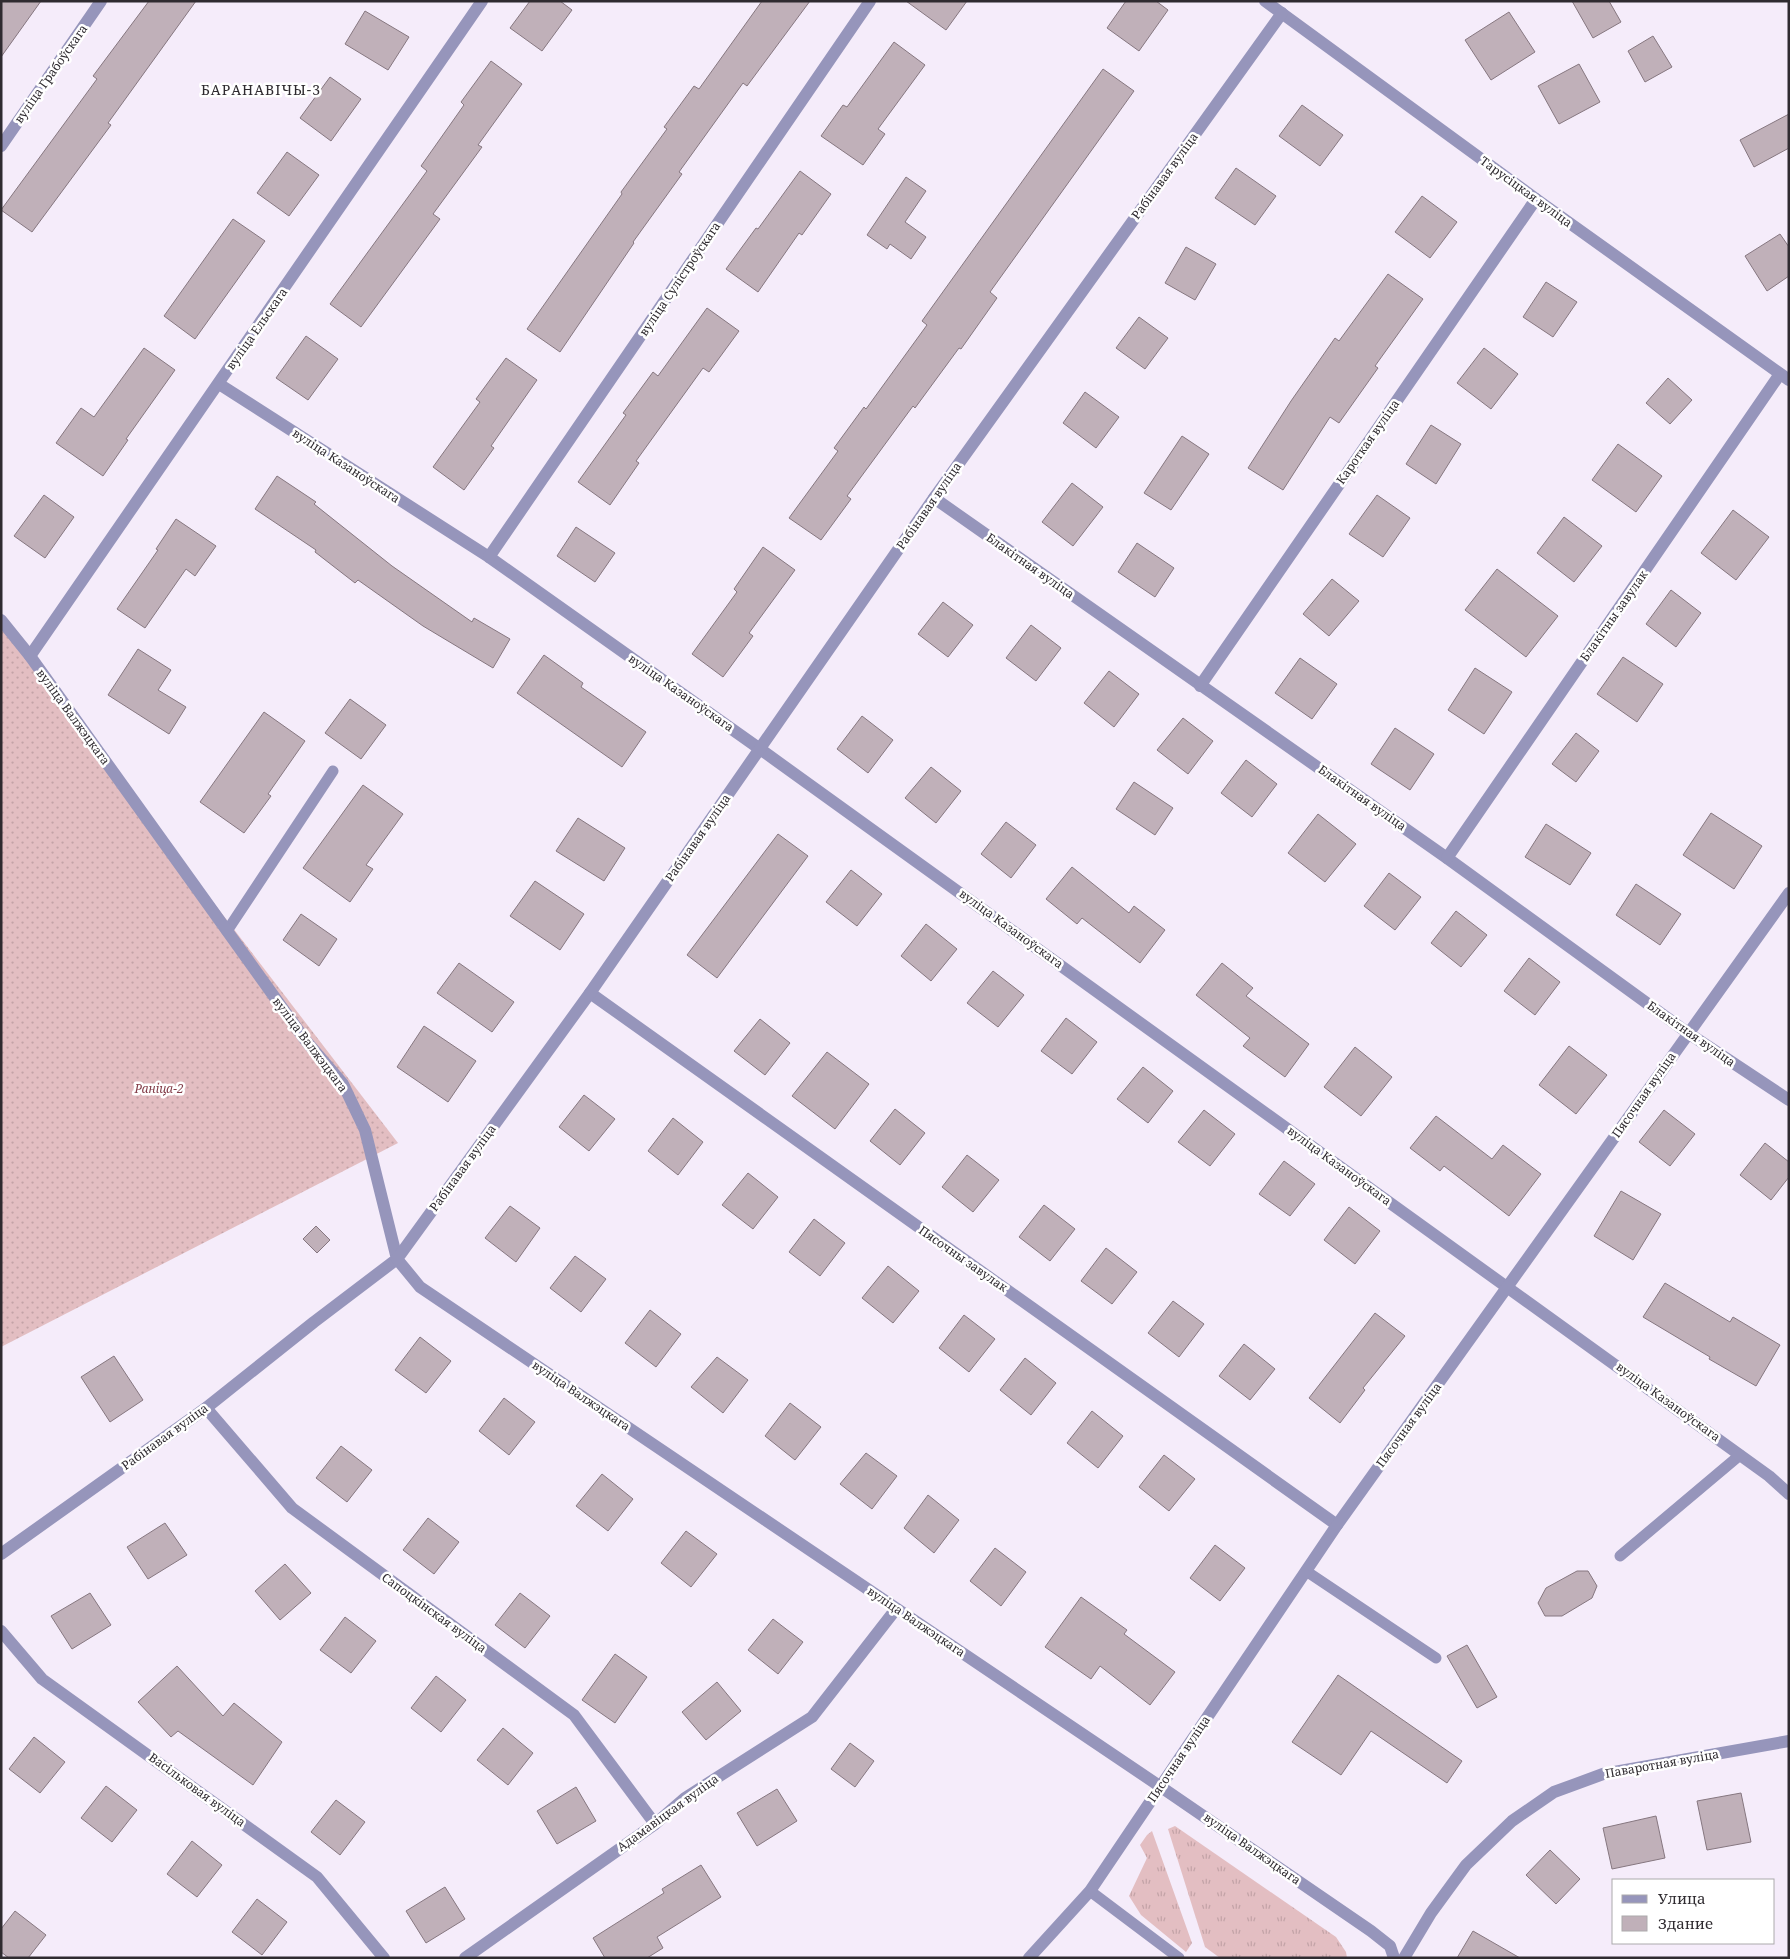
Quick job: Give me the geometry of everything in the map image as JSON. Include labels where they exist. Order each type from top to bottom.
[{"type":"street","name":"вуліца Грабоўскага","points":[[1,146],[101,1]]},
{"type":"street","name":"вуліца Ельскага","points":[[30,656],[482,1]]},
{"type":"street","name":"вуліца Сулістроўскага","points":[[489,556],[870,1]]},
{"type":"street","name":"Тарусіцкая вуліца","points":[[1265,1],[1536,199],[1785,377]]},
{"type":"street","name":"Рабінавая вуліца","points":[[1,1554],[206,1408],[314,1322],[398,1259],[590,993],[934,498],[1282,13]]},
{"type":"street","name":"Кароткая вуліца","points":[[1200,686],[1536,199]]},
{"type":"street","name":"Блакітны завулак","points":[[1447,858],[1785,377]]},
{"type":"street","name":"вуліца Казаноўскага","points":[[219,384],[489,556],[1508,1287],[1769,1476],[1789,1494]]},
{"type":"street","name":"Блакітная вуліца","points":[[934,498],[1447,858],[1688,1033],[1789,1100]]},
{"type":"street","name":"вуліца Валжэцкага","points":[[1,620],[30,656],[306,1041],[343,1084],[365,1130],[398,1259],[420,1287],[1161,1786],[1371,1931],[1390,1946],[1394,1958]]},
{"type":"street","name":"Пясочная вуліца","points":[[1030,1958],[1090,1891],[1337,1525],[1789,892]]},
{"type":"street","name":"Пясочны завулак","points":[[590,993],[1337,1525]]},
{"type":"street","name":"Сапоцкінская вуліца","points":[[206,1408],[292,1508],[574,1715],[655,1824]]},
{"type":"street","name":"Адамавіцкая вуліца","points":[[465,1958],[655,1824],[685,1798],[812,1716],[896,1609]]},
{"type":"street","name":"Васільковая вуліца","points":[[1,1631],[42,1679],[317,1877],[384,1958]]},
{"type":"street","name":"Паваротная вуліца","points":[[1404,1958],[1431,1913],[1466,1865],[1512,1821],[1554,1792],[1602,1774],[1789,1741]]},
{"type":"lane","points":[[227,931],[333,771]]},
{"type":"lane","points":[[1620,1556],[1740,1455]]},
{"type":"lane","points":[[1306,1571],[1436,1658]]},
{"type":"lane","points":[[1090,1891],[1179,1958]]},
{"type":"green space","name":"Раніца-2","points":[[1,626],[398,1143],[1,1347]]},
{"type":"green space","points":[[1175,1826],[1336,1937],[1346,1952],[1347,1958],[1220,1958],[1205,1947],[1168,1829]]},
{"type":"green space","points":[[1152,1831],[1192,1943],[1186,1952],[1141,1915],[1129,1896],[1147,1858],[1140,1845]]},
{"type":"building","points":[[1,1],[41,1],[1,57]]},
{"type":"building","points":[[149,1],[196,1],[108,123],[111,125],[32,232],[1,210],[97,79],[93,76]]},
{"type":"building","points":[[530,1],[560,1],[572,10],[542,51],[510,28]]},
{"type":"building","points":[[762,1],[810,1],[747,86],[743,83],[679,172],[682,174],[633,242],[560,352],[527,329],[622,194],[621,192],[667,129],[664,127],[694,86],[699,89]]},
{"type":"building","points":[[906,1],[967,1],[946,30]]},
{"type":"building","points":[[1126,1],[1156,1],[1168,10],[1139,51],[1107,28]]},
{"type":"building","points":[[1572,1],[1609,1],[1621,22],[1593,38]]},
{"type":"building","points":[[365,11],[409,37],[388,70],[345,44]]},
{"type":"building","points":[[1509,12],[1535,52],[1491,80],[1465,40]]},
{"type":"building","points":[[1653,36],[1672,67],[1645,82],[1628,51]]},
{"type":"building","points":[[894,42],[925,65],[878,129],[885,134],[863,165],[821,136],[843,105],[847,107]]},
{"type":"building","points":[[491,61],[522,84],[478,145],[482,147],[433,214],[440,219],[361,327],[330,304],[427,171],[421,166],[464,105],[461,102]]},
{"type":"building","points":[[1579,64],[1600,102],[1559,124],[1538,86]]},
{"type":"building","points":[[1103,69],[1134,91],[990,292],[997,298],[961,349],[959,348],[915,408],[913,406],[847,496],[851,499],[821,540],[789,518],[838,451],[834,448],[864,407],[866,409],[927,325],[922,321]]},
{"type":"building","points":[[330,77],[361,99],[331,141],[300,118]]},
{"type":"building","points":[[1302,105],[1343,135],[1320,166],[1279,136]]},
{"type":"building","points":[[1789,114],[1789,148],[1754,167],[1740,140]]},
{"type":"building","points":[[287,152],[319,175],[289,216],[257,193]]},
{"type":"building","points":[[1236,168],[1276,196],[1255,225],[1215,198]]},
{"type":"building","points":[[800,171],[831,194],[802,235],[799,233],[758,292],[726,269]]},
{"type":"building","points":[[906,177],[926,191],[905,222],[926,237],[911,259],[890,244],[887,249],[867,235]]},
{"type":"building","points":[[1422,196],[1457,222],[1430,258],[1395,232]]},
{"type":"building","points":[[233,219],[265,241],[195,339],[164,316]]},
{"type":"building","points":[[1780,234],[1789,247],[1789,276],[1767,291],[1745,256]]},
{"type":"building","points":[[1186,247],[1216,264],[1195,300],[1165,283]]},
{"type":"building","points":[[1388,274],[1423,299],[1375,366],[1378,368],[1339,423],[1330,417],[1283,490],[1248,468],[1291,401],[1335,338],[1339,341]]},
{"type":"building","points":[[1546,282],[1577,302],[1553,337],[1523,317]]},
{"type":"building","points":[[707,308],[739,331],[709,372],[703,368],[636,461],[639,463],[610,505],[578,482],[626,415],[623,413],[653,372],[658,376]]},
{"type":"building","points":[[1139,317],[1168,338],[1145,369],[1116,348]]},
{"type":"building","points":[[306,336],[338,359],[308,400],[276,378]]},
{"type":"building","points":[[144,348],[175,370],[126,439],[128,440],[103,476],[56,443],[81,408],[94,417]]},
{"type":"building","points":[[1484,348],[1518,374],[1491,409],[1457,383]]},
{"type":"building","points":[[506,358],[537,380],[491,446],[494,448],[464,490],[433,467],[480,402],[476,399]]},
{"type":"building","points":[[1668,378],[1692,400],[1670,424],[1646,403]]},
{"type":"building","points":[[1085,392],[1119,417],[1096,448],[1063,423]]},
{"type":"building","points":[[1431,425],[1461,444],[1436,484],[1406,464]]},
{"type":"building","points":[[1182,436],[1209,454],[1171,510],[1144,493]]},
{"type":"building","points":[[1618,444],[1662,476],[1636,512],[1592,480]]},
{"type":"building","points":[[277,476],[316,502],[314,504],[392,566],[472,622],[474,618],[510,639],[493,668],[423,626],[358,580],[355,583],[315,552],[316,550],[255,509]]},
{"type":"building","points":[[1072,483],[1103,507],[1073,546],[1042,522]]},
{"type":"building","points":[[44,495],[74,517],[45,558],[14,536]]},
{"type":"building","points":[[1377,495],[1410,518],[1383,557],[1349,534]]},
{"type":"building","points":[[1733,510],[1769,537],[1736,580],[1701,553]]},
{"type":"building","points":[[1564,517],[1602,546],[1574,582],[1537,553]]},
{"type":"building","points":[[176,519],[216,546],[195,576],[186,569],[145,628],[117,609],[158,550],[156,549]]},
{"type":"building","points":[[576,527],[615,553],[595,582],[557,556]]},
{"type":"building","points":[[1137,543],[1174,568],[1155,597],[1118,572]]},
{"type":"building","points":[[763,547],[795,570],[749,633],[753,636],[723,677],[692,654],[737,592],[734,589]]},
{"type":"building","points":[[1497,569],[1558,616],[1526,657],[1465,610]]},
{"type":"building","points":[[1332,579],[1359,601],[1329,636],[1303,614]]},
{"type":"building","points":[[1671,590],[1701,613],[1676,647],[1646,624]]},
{"type":"building","points":[[943,602],[973,625],[948,657],[918,634]]},
{"type":"building","points":[[1031,625],[1061,648],[1036,681],[1006,658]]},
{"type":"building","points":[[138,649],[171,670],[158,690],[186,707],[169,734],[108,695]]},
{"type":"building","points":[[544,655],[583,683],[581,687],[646,732],[622,767],[517,693]]},
{"type":"building","points":[[1623,657],[1663,684],[1637,722],[1597,694]]},
{"type":"building","points":[[1300,658],[1337,684],[1312,719],[1275,693]]},
{"type":"building","points":[[1475,668],[1512,692],[1484,734],[1448,710]]},
{"type":"building","points":[[1109,671],[1139,694],[1114,727],[1084,703]]},
{"type":"building","points":[[350,699],[386,725],[361,759],[325,733]]},
{"type":"building","points":[[264,712],[305,741],[268,794],[271,796],[244,833],[200,802]]},
{"type":"building","points":[[862,716],[893,740],[868,773],[837,749]]},
{"type":"building","points":[[1183,718],[1213,741],[1188,774],[1157,750]]},
{"type":"building","points":[[1395,728],[1434,754],[1410,790],[1371,764]]},
{"type":"building","points":[[1576,733],[1599,751],[1576,782],[1552,764]]},
{"type":"building","points":[[1246,760],[1277,784],[1252,817],[1221,793]]},
{"type":"building","points":[[931,767],[961,791],[936,823],[905,798]]},
{"type":"building","points":[[1134,782],[1173,808],[1155,835],[1116,809]]},
{"type":"building","points":[[363,785],[403,814],[366,865],[373,869],[350,902],[303,868]]},
{"type":"building","points":[[1711,813],[1762,846],[1734,889],[1683,855]]},
{"type":"building","points":[[1318,814],[1356,844],[1325,882],[1288,853]]},
{"type":"building","points":[[578,818],[625,848],[604,881],[556,851]]},
{"type":"building","points":[[1006,822],[1036,845],[1011,878],[981,854]]},
{"type":"building","points":[[1546,824],[1591,853],[1570,885],[1525,857]]},
{"type":"building","points":[[778,834],[808,856],[717,978],[687,955]]},
{"type":"building","points":[[1072,867],[1129,913],[1134,906],[1165,930],[1140,963],[1082,918],[1077,924],[1046,899]]},
{"type":"building","points":[[851,870],[882,894],[857,926],[826,902]]},
{"type":"building","points":[[1389,873],[1421,897],[1395,930],[1364,906]]},
{"type":"building","points":[[535,881],[584,914],[560,950],[510,916]]},
{"type":"building","points":[[1636,884],[1681,914],[1660,945],[1616,915]]},
{"type":"building","points":[[1456,911],[1487,935],[1461,967],[1431,943]]},
{"type":"building","points":[[301,914],[337,939],[319,966],[283,940]]},
{"type":"building","points":[[926,924],[957,949],[931,981],[901,956]]},
{"type":"building","points":[[1529,958],[1560,982],[1535,1015],[1504,991]]},
{"type":"building","points":[[459,963],[514,1002],[492,1032],[437,993]]},
{"type":"building","points":[[1222,963],[1253,988],[1246,996],[1309,1044],[1285,1077],[1243,1046],[1250,1038],[1196,995]]},
{"type":"building","points":[[993,971],[1024,995],[998,1027],[967,1003]]},
{"type":"building","points":[[1066,1018],[1097,1042],[1072,1074],[1041,1051]]},
{"type":"building","points":[[760,1019],[790,1043],[765,1075],[734,1051]]},
{"type":"building","points":[[424,1026],[476,1061],[448,1102],[397,1067]]},
{"type":"building","points":[[1569,1046],[1607,1075],[1576,1114],[1539,1085]]},
{"type":"building","points":[[1355,1047],[1392,1077],[1361,1116],[1324,1087]]},
{"type":"building","points":[[827,1052],[869,1084],[835,1129],[792,1096]]},
{"type":"building","points":[[1143,1067],[1173,1091],[1148,1123],[1117,1099]]},
{"type":"building","points":[[584,1095],[615,1119],[589,1151],[559,1127]]},
{"type":"building","points":[[895,1109],[925,1133],[900,1165],[870,1141]]},
{"type":"building","points":[[1204,1110],[1235,1134],[1210,1166],[1178,1142]]},
{"type":"building","points":[[1664,1110],[1695,1134],[1670,1166],[1639,1142]]},
{"type":"building","points":[[1436,1116],[1492,1159],[1503,1145],[1541,1174],[1509,1216],[1444,1166],[1440,1171],[1410,1148]]},
{"type":"building","points":[[673,1118],[703,1142],[678,1175],[648,1151]]},
{"type":"building","points":[[1765,1143],[1789,1162],[1789,1177],[1771,1200],[1740,1175]]},
{"type":"building","points":[[967,1155],[999,1180],[973,1212],[942,1187]]},
{"type":"building","points":[[1284,1161],[1315,1184],[1290,1216],[1259,1194]]},
{"type":"building","points":[[748,1173],[778,1197],[753,1229],[722,1205]]},
{"type":"building","points":[[1621,1191],[1661,1214],[1633,1260],[1594,1236]]},
{"type":"building","points":[[1044,1205],[1075,1229],[1050,1261],[1019,1237]]},
{"type":"building","points":[[510,1206],[540,1228],[516,1262],[485,1238]]},
{"type":"building","points":[[1349,1207],[1380,1231],[1355,1264],[1324,1240]]},
{"type":"building","points":[[814,1219],[845,1243],[820,1276],[789,1252]]},
{"type":"building","points":[[316,1226],[330,1240],[317,1253],[303,1239]]},
{"type":"building","points":[[1106,1248],[1137,1272],[1112,1304],[1081,1281]]},
{"type":"building","points":[[575,1256],[606,1279],[581,1312],[550,1288]]},
{"type":"building","points":[[888,1266],[919,1291],[893,1323],[862,1298]]},
{"type":"building","points":[[1665,1283],[1730,1322],[1733,1317],[1780,1345],[1756,1386],[1643,1317]]},
{"type":"building","points":[[1173,1301],[1204,1324],[1179,1357],[1148,1333]]},
{"type":"building","points":[[650,1310],[681,1334],[656,1367],[625,1343]]},
{"type":"building","points":[[1375,1313],[1405,1336],[1363,1388],[1365,1390],[1340,1423],[1309,1398]]},
{"type":"building","points":[[964,1315],[995,1339],[969,1372],[939,1348]]},
{"type":"building","points":[[420,1337],[451,1361],[426,1393],[395,1370]]},
{"type":"building","points":[[1244,1344],[1275,1369],[1250,1400],[1219,1376]]},
{"type":"building","points":[[114,1356],[143,1400],[110,1422],[81,1377]]},
{"type":"building","points":[[717,1357],[748,1380],[723,1413],[691,1387]]},
{"type":"building","points":[[1025,1358],[1056,1383],[1031,1415],[1000,1390]]},
{"type":"building","points":[[504,1398],[535,1422],[509,1455],[479,1431]]},
{"type":"building","points":[[790,1403],[821,1427],[795,1460],[765,1436]]},
{"type":"building","points":[[1092,1411],[1123,1436],[1098,1468],[1067,1443]]},
{"type":"building","points":[[341,1446],[372,1470],[347,1502],[316,1478]]},
{"type":"building","points":[[866,1453],[897,1476],[872,1509],[840,1484]]},
{"type":"building","points":[[1164,1455],[1195,1479],[1169,1511],[1139,1487]]},
{"type":"building","points":[[602,1474],[633,1499],[608,1531],[576,1506]]},
{"type":"building","points":[[928,1495],[959,1520],[934,1553],[904,1528]]},
{"type":"building","points":[[428,1518],[459,1542],[434,1574],[403,1550]]},
{"type":"building","points":[[165,1523],[187,1555],[148,1579],[127,1547]]},
{"type":"building","points":[[686,1531],[717,1554],[691,1587],[661,1563]]},
{"type":"building","points":[[1215,1545],[1245,1568],[1220,1601],[1190,1578]]},
{"type":"building","points":[[995,1548],[1026,1572],[1001,1606],[970,1581]]},
{"type":"building","points":[[285,1564],[311,1593],[280,1620],[255,1591]]},
{"type":"building","points":[[1577,1571],[1588,1571],[1597,1586],[1592,1598],[1562,1616],[1545,1616],[1538,1603],[1546,1588]]},
{"type":"building","points":[[90,1593],[111,1625],[72,1649],[51,1616]]},
{"type":"building","points":[[520,1593],[550,1616],[525,1648],[495,1625]]},
{"type":"building","points":[[1081,1597],[1127,1630],[1124,1634],[1175,1672],[1150,1705],[1100,1666],[1091,1679],[1045,1647]]},
{"type":"building","points":[[345,1617],[376,1641],[351,1673],[320,1650]]},
{"type":"building","points":[[773,1619],[803,1642],[778,1674],[748,1650]]},
{"type":"building","points":[[1467,1645],[1497,1697],[1477,1708],[1447,1656]]},
{"type":"building","points":[[615,1654],[647,1677],[615,1723],[582,1700]]},
{"type":"building","points":[[177,1666],[223,1716],[234,1703],[282,1742],[253,1785],[178,1731],[171,1737],[138,1702]]},
{"type":"building","points":[[1338,1675],[1462,1761],[1447,1783],[1371,1731],[1341,1775],[1292,1742]]},
{"type":"building","points":[[436,1676],[466,1700],[441,1732],[411,1708]]},
{"type":"building","points":[[717,1682],[741,1711],[706,1740],[682,1712]]},
{"type":"building","points":[[503,1728],[533,1753],[508,1785],[477,1760]]},
{"type":"building","points":[[34,1737],[65,1762],[40,1793],[9,1769]]},
{"type":"building","points":[[850,1743],[874,1761],[855,1787],[831,1769]]},
{"type":"building","points":[[106,1786],[137,1810],[112,1842],[81,1818]]},
{"type":"building","points":[[576,1787],[596,1821],[557,1844],[537,1811]]},
{"type":"building","points":[[777,1789],[797,1821],[757,1846],[737,1813]]},
{"type":"building","points":[[1741,1793],[1751,1842],[1707,1850],[1697,1801]]},
{"type":"building","points":[[336,1800],[365,1822],[340,1855],[311,1832]]},
{"type":"building","points":[[1656,1816],[1665,1858],[1612,1869],[1603,1828]]},
{"type":"building","points":[[192,1841],[222,1865],[197,1897],[167,1874]]},
{"type":"building","points":[[1550,1850],[1580,1879],[1556,1904],[1526,1875]]},
{"type":"building","points":[[701,1865],[721,1897],[657,1937],[663,1948],[647,1958],[605,1958],[593,1938],[664,1893],[662,1889]]},
{"type":"building","points":[[445,1887],[465,1919],[426,1943],[406,1911]]},
{"type":"building","points":[[257,1899],[287,1922],[262,1955],[232,1932]]},
{"type":"building","points":[[15,1911],[46,1935],[28,1958],[9,1958],[1,1952],[1,1929]]},
{"type":"building","points":[[1473,1931],[1520,1958],[1457,1958]]},
{"type":"district","name":"БАРАНАВІЧЫ-3","points":[[261,90]]}]
